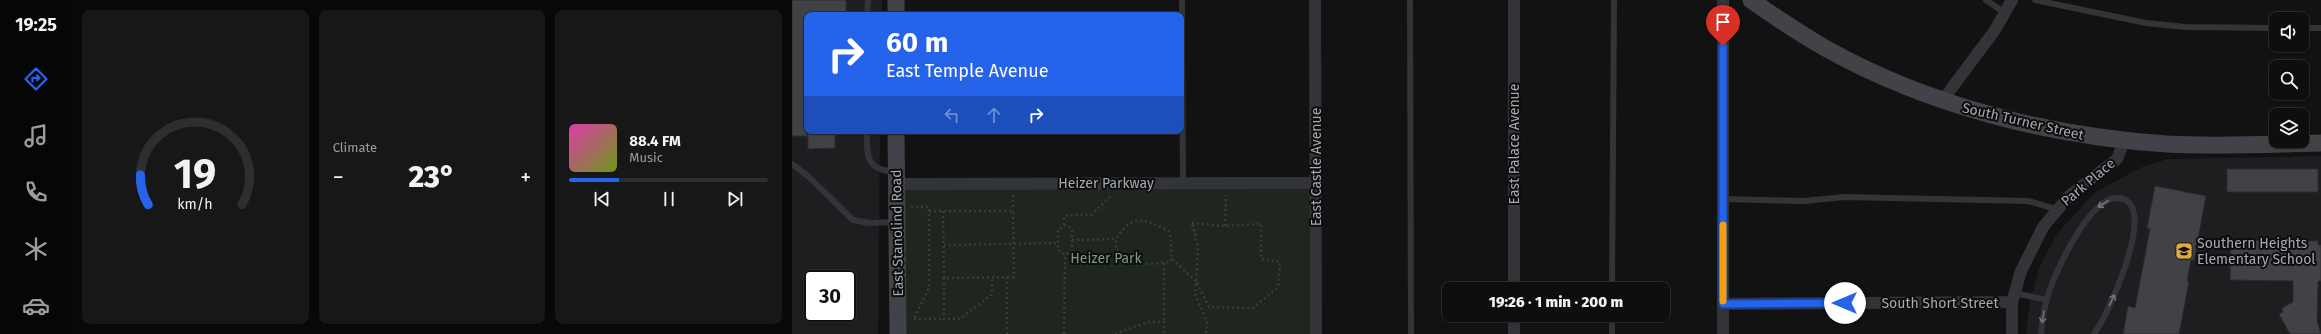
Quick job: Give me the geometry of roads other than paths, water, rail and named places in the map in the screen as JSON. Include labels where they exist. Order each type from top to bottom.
[{"type":"main road","points":[[896,0],[896,12]]},
{"type":"main road","name":"South Turner Street","points":[[1751,0],[1825,48],[1942,100],[2002,118],[2092,136],[2168,144],[2321,144]]},
{"type":"main road","name":"East Stanolind Road","points":[[896,134],[898,222],[905,329]]},
{"type":"street","name":"East Castle Avenue","points":[[1315,0],[1316,334]]},
{"type":"street","name":"East Palace Avenue","points":[[1514,0],[1514,282]]},
{"type":"street","points":[[1722,333],[1723,0]]},
{"type":"street","points":[[1942,100],[1995,30],[2012,0]]},
{"type":"street","name":"Park Place","points":[[2012,334],[2014,298],[2030,251],[2056,209],[2088,180],[2117,159],[2125,139]]},
{"type":"street","name":"Heizer Parkway","points":[[896,178],[1183,183],[1226,189],[1316,183]]},
{"type":"street","name":"South Short Street","points":[[1723,304],[2014,298]]},
{"type":"street","points":[[1514,322],[1514,334]]},
{"type":"lane","points":[[868,0],[868,12]]},
{"type":"lane","points":[[1182,0],[1182,12]]},
{"type":"lane","points":[[1410,0],[1411,334]]},
{"type":"lane","points":[[1612,282],[1614,0]]},
{"type":"lane","points":[[1986,0],[2005,13]]},
{"type":"lane","points":[[2035,0],[2146,23],[2184,27],[2269,28]]},
{"type":"lane","points":[[2309,28],[2321,28]]},
{"type":"lane","points":[[867,134],[867,157],[872,164],[889,171],[896,178]]},
{"type":"lane","points":[[1183,134],[1183,183]]},
{"type":"lane","points":[[792,164],[853,220],[869,223],[898,222]]},
{"type":"lane","points":[[1723,199],[1803,201],[1845,197],[2021,201],[2040,203],[2056,209]]},
{"type":"lane","points":[[2041,334],[2047,300],[2062,262],[2076,236],[2093,211],[2106,201],[2113,199],[2128,201],[2133,209],[2135,219],[2134,236],[2117,288],[2094,334]]},
{"type":"lane","points":[[2014,298],[2047,300]]},
{"type":"lane","points":[[1612,322],[1612,334]]},
{"type":"place","name":"Southern Heights Elementary School","points":[[2184,251]]},
{"type":"park label","name":"Heizer Park","points":[[1106,258]]}]
